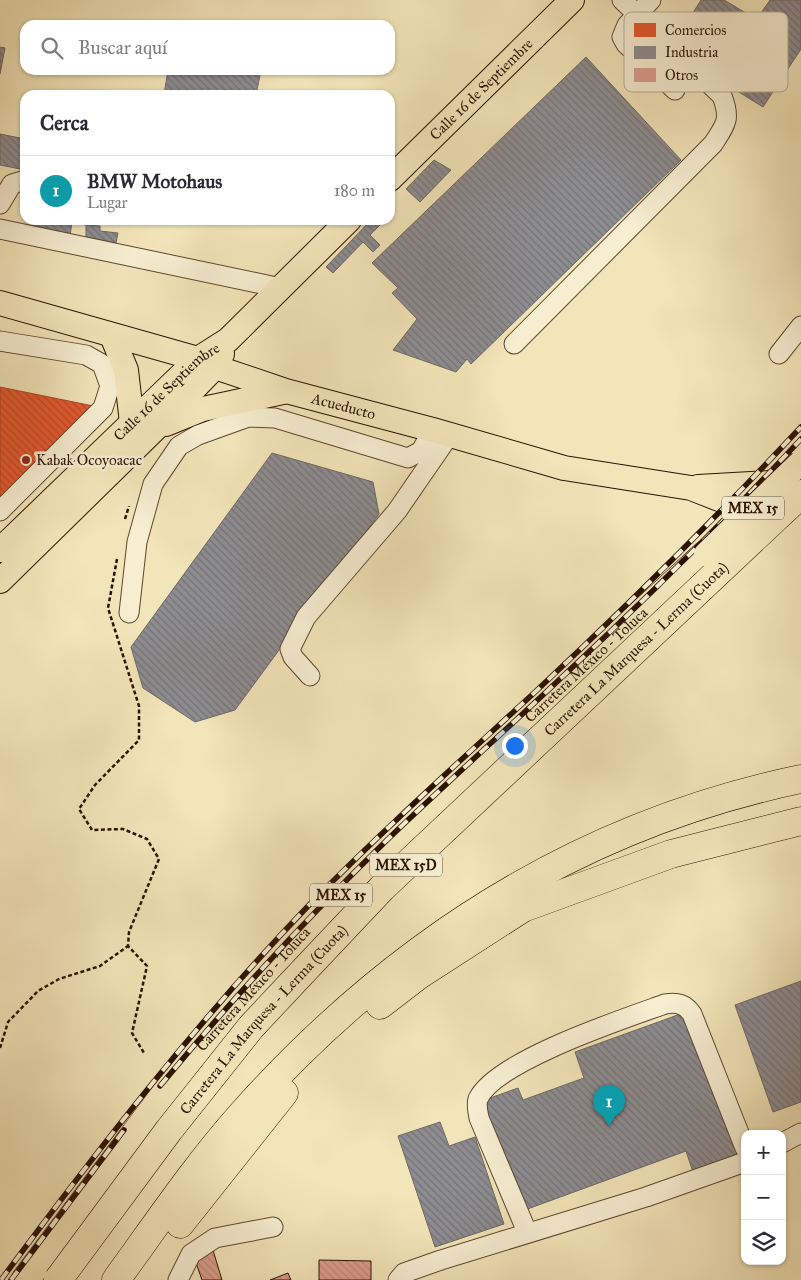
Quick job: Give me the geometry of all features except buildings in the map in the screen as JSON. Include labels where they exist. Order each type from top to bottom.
[{"type":"highway","name":"Carretera La Marquesa - Lerma (Cuota)","points":[[58,1280],[169,1130],[251,1028],[289,986],[382,888],[801,494]]},
{"type":"highway","name":"Carretera México - Toluca","points":[[24,1280],[199,1049],[314,923],[404,833],[706,554]]},
{"type":"highway","points":[[116,1280],[239,1117],[289,1063],[379,983],[440,934],[542,872],[635,828],[678,812],[801,780]]},
{"type":"highway","points":[[140,1280],[194,1206],[283,1094],[370,1012],[419,975],[523,908],[671,854],[801,821]]},
{"type":"main road","name":"Calle 16 de Septiembre","points":[[395,174],[572,0]]},
{"type":"main road","name":"Calle 16 de Septiembre","points":[[0,581],[157,427],[206,363],[344,225]]},
{"type":"main road","name":"Acueducto","points":[[0,303],[68,321],[112,336],[206,363],[286,391],[441,432],[564,468],[691,488]]},
{"type":"main road","points":[[112,336],[126,370],[132,423]]},
{"type":"main road","name":"Calle 16 de Septiembre","points":[[0,550],[132,423],[206,363]]},
{"type":"main road","points":[[157,427],[203,409],[286,391]]},
{"type":"main road","name":"Carretera México - Toluca","points":[[706,554],[801,462]]},
{"type":"main road","points":[[691,488],[769,483],[801,476]]},
{"type":"main road","points":[[691,488],[742,508],[777,514],[801,511]]},
{"type":"lane","points":[[622,0],[634,12]]},
{"type":"lane","points":[[638,12],[651,0]]},
{"type":"lane","points":[[514,344],[713,144],[723,128],[728,112],[722,96],[718,92]]},
{"type":"lane","points":[[0,204],[12,184],[20,182]]},
{"type":"lane","points":[[0,229],[281,288]]},
{"type":"lane","points":[[779,354],[801,326]]},
{"type":"lane","points":[[0,341],[86,355],[102,364],[110,386],[103,408],[0,511]]},
{"type":"lane","points":[[129,613],[137,542],[142,517],[153,484],[179,446],[198,435],[248,417],[275,418],[408,458],[421,451],[441,432]]},
{"type":"lane","points":[[310,676],[293,657],[290,649],[306,617],[397,511],[441,432]]},
{"type":"lane","points":[[527,1232],[479,1118],[478,1100],[491,1085],[522,1063],[587,1031],[665,1004],[677,1002],[687,1007],[692,1014],[741,1138]]},
{"type":"lane","points":[[786,1141],[801,1133]]},
{"type":"lane","points":[[398,1280],[404,1273],[527,1232],[646,1198],[741,1163]]},
{"type":"lane","points":[[178,1280],[191,1254],[215,1238],[273,1227]]},
{"type":"path","points":[[124,527],[127,509],[131,501]]},
{"type":"path","points":[[118,553],[108,608],[139,706],[139,740],[95,785],[79,809],[92,830],[123,829],[147,839],[159,859],[129,932],[128,946],[147,966],[132,1033],[144,1053]]},
{"type":"path","points":[[0,1048],[8,1022],[38,991],[59,979],[100,966],[128,946]]},
{"type":"railway","points":[[1,1280],[74,1182],[150,1086],[269,947],[311,903],[421,796],[534,693],[636,595],[703,529],[801,427]]},
{"type":"railway","points":[[160,1086],[242,991],[357,869],[653,590],[743,501],[801,439]]},
{"type":"railway","points":[[11,1280],[124,1130]]},
{"type":"place","name":"Kabak Ocoyoacac","points":[[26,460]]},
{"type":"place","name":"BMW Motohaus","points":[[609,1126]]}]
